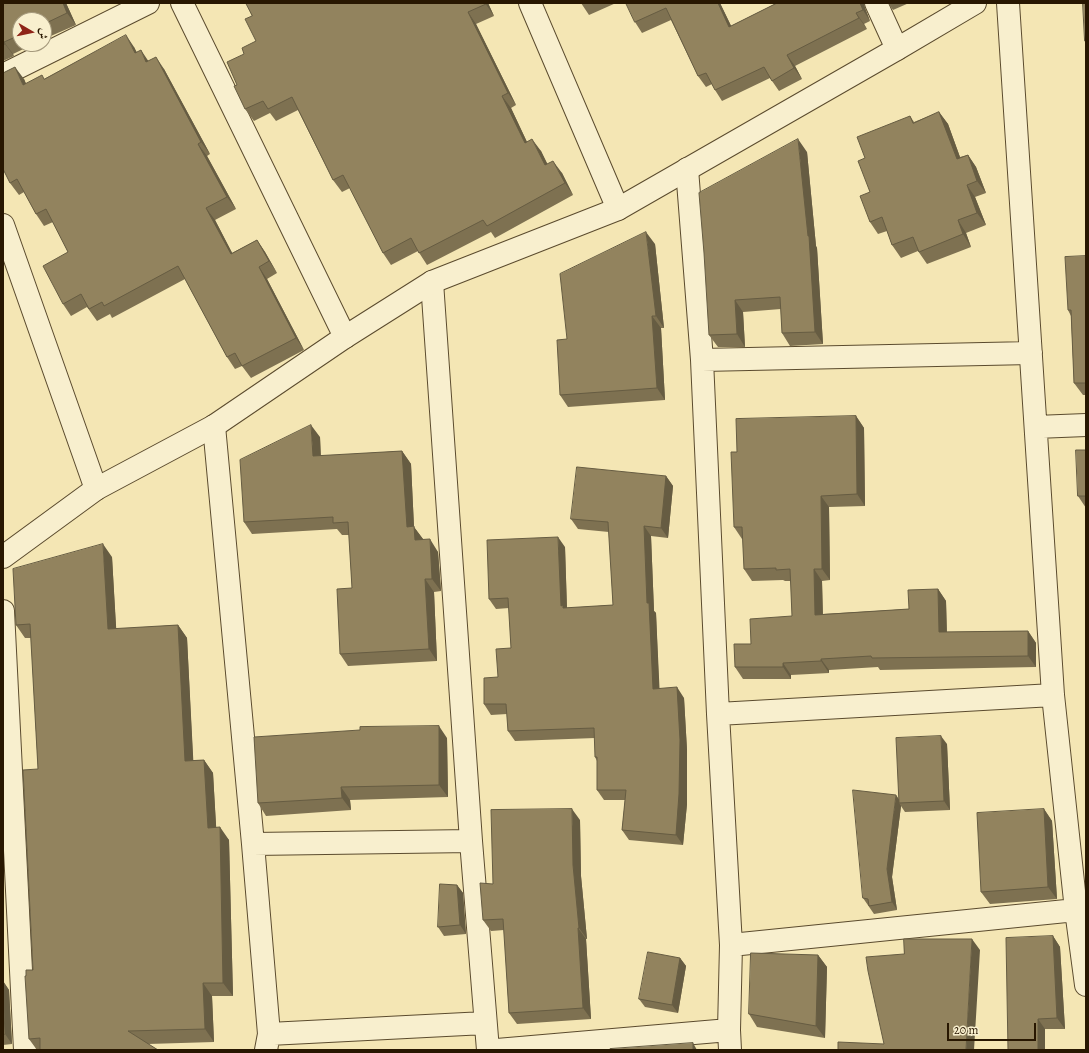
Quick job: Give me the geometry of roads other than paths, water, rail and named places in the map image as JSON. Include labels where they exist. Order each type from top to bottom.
[{"type":"street","points":[[3,75],[148,3]]},
{"type":"street","points":[[182,3],[346,337]]},
{"type":"street","points":[[530,3],[618,209]]},
{"type":"street","points":[[876,3],[897,49]]},
{"type":"street","points":[[3,557],[96,489],[214,426],[346,337],[432,282],[618,209],[975,3]]},
{"type":"street","points":[[1008,3],[1053,695],[1076,910],[1086,985]]},
{"type":"street","points":[[497,1050],[730,1040],[731,945],[718,714],[702,360],[688,169]]},
{"type":"street","points":[[3,225],[96,489]]},
{"type":"street","points":[[432,282],[471,841],[488,1050]]},
{"type":"street","points":[[702,360],[1031,352]]},
{"type":"street","points":[[1036,427],[1086,425]]},
{"type":"street","points":[[214,426],[253,844],[267,1042],[485,1023]]},
{"type":"street","points":[[3,611],[25,1050]]},
{"type":"street","points":[[718,714],[1053,695]]},
{"type":"street","points":[[253,844],[471,841]]},
{"type":"street","points":[[731,945],[1076,910]]}]
